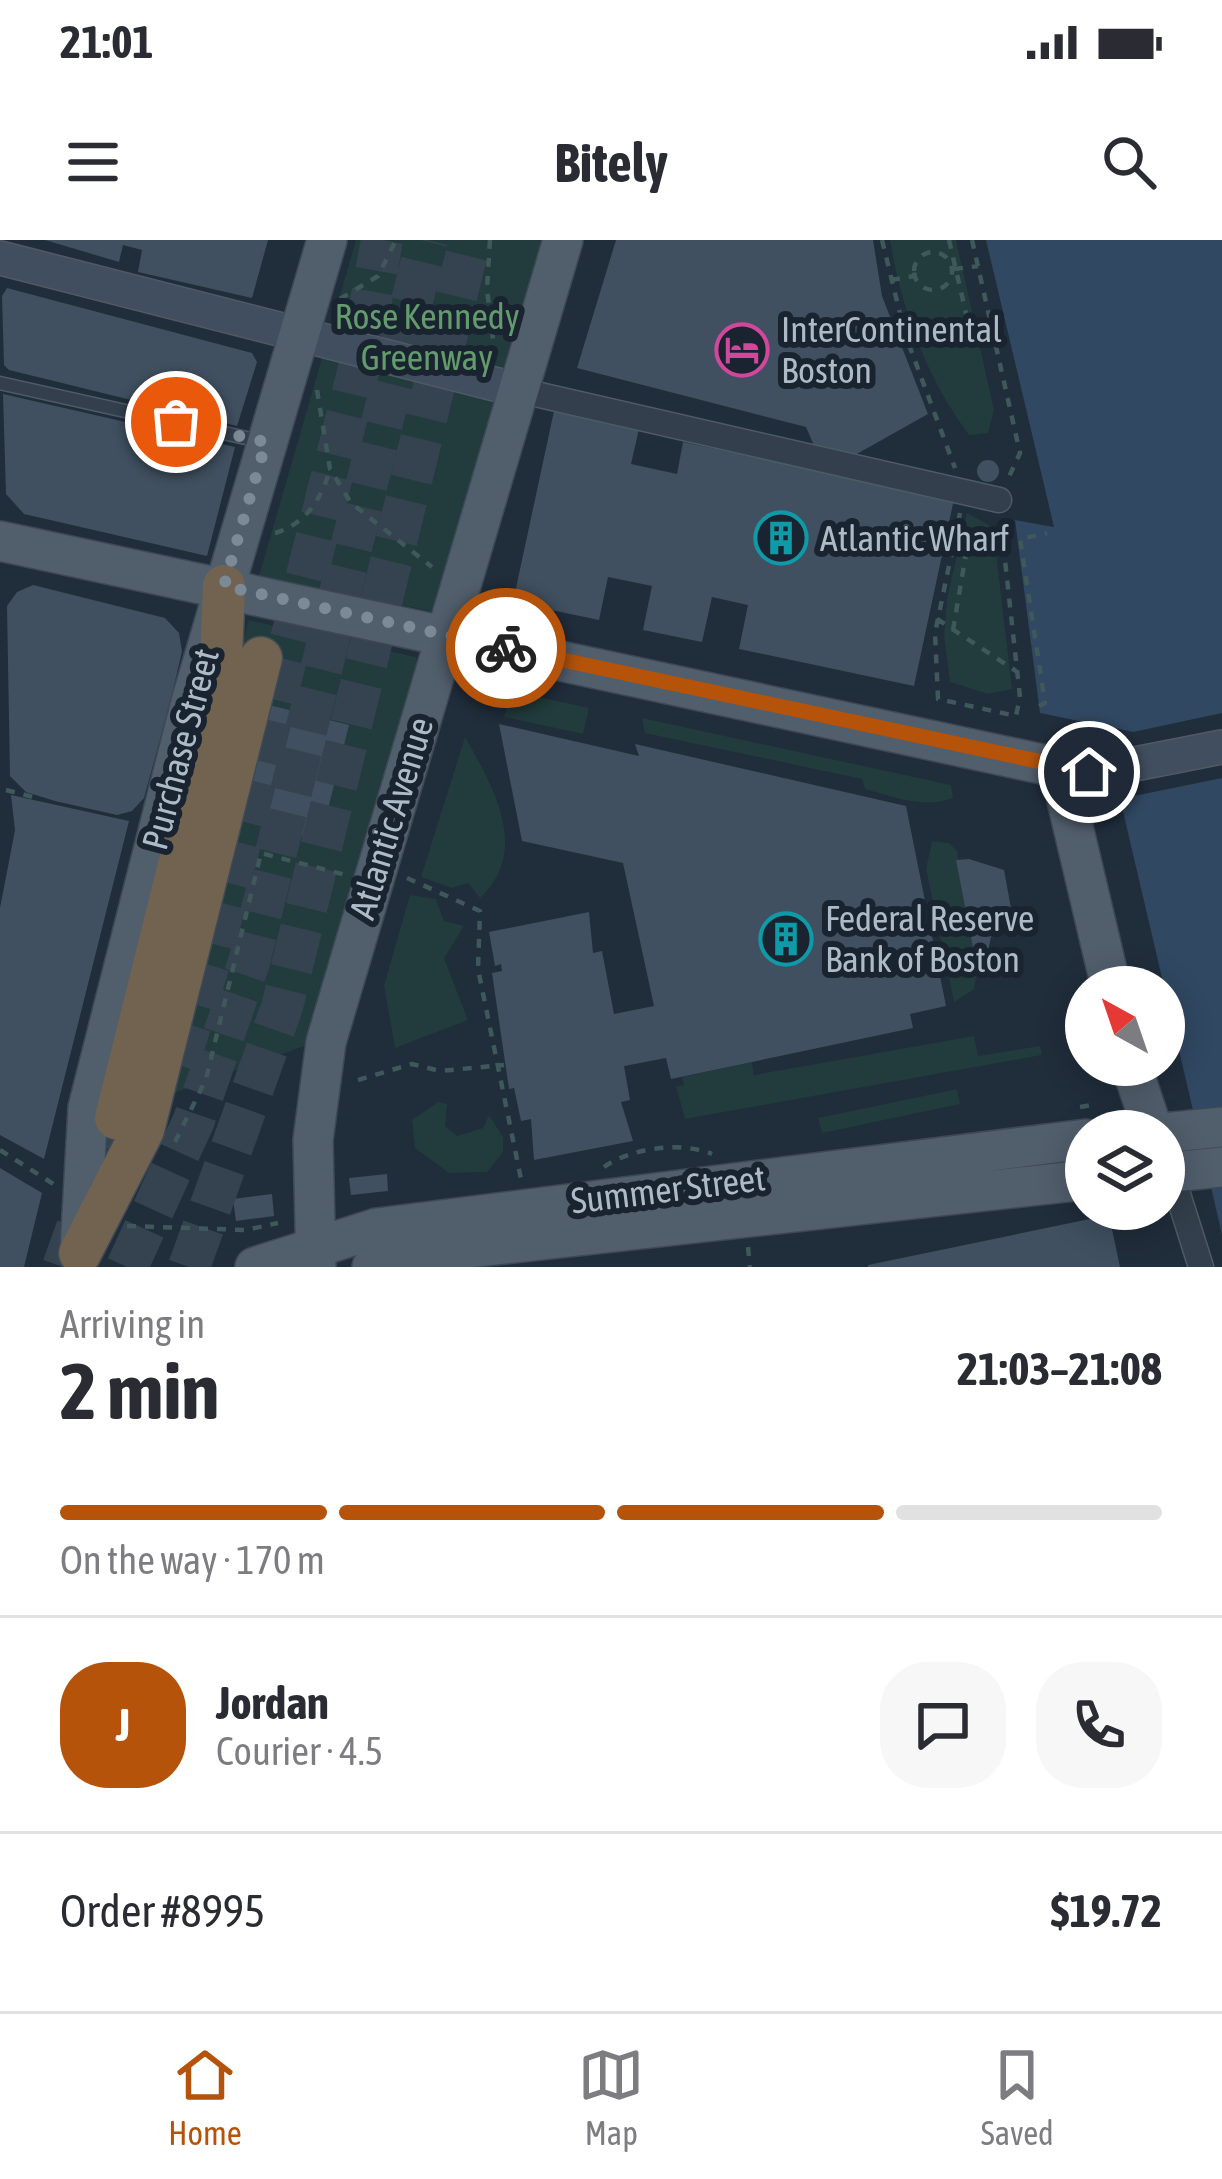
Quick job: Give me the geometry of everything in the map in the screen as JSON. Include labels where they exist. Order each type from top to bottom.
[{"type":"highway","points":[[116,1118],[219,705],[224,586]]},
{"type":"highway","points":[[78,1260],[143,1130],[261,658]]},
{"type":"main road","name":"Purchase Street","points":[[78,1260],[88,1108],[224,586],[327,240]]},
{"type":"main road","name":"Atlantic Avenue","points":[[315,1257],[313,1140],[326,1042],[563,240]]},
{"type":"main road","points":[[0,258],[518,390]]},
{"type":"main road","points":[[0,541],[1065,769],[1111,769],[1222,747]]},
{"type":"main road","points":[[1065,769],[1067,801],[1106,966]]},
{"type":"main road","name":"Summer Street","points":[[255,1267],[315,1257],[400,1225],[1065,1142]]},
{"type":"main road","name":"Summer Street","points":[[372,1267],[449,1250],[1065,1182]]},
{"type":"street","points":[[518,390],[999,500]]},
{"type":"street","points":[[1188,1154],[1201,1267]]},
{"type":"lane","points":[[0,383],[266,442]]},
{"type":"path","points":[[331,305],[378,276],[396,240]]},
{"type":"path","points":[[490,240],[487,289],[494,347]]},
{"type":"path","points":[[949,240],[968,322]]},
{"type":"path","points":[[972,240],[1020,453],[999,500],[1020,697],[1016,716]]},
{"type":"path","points":[[932,252],[946,258],[954,269],[946,284],[935,290],[921,286],[914,276],[918,259],[932,252]]},
{"type":"path","points":[[954,269],[978,266]]},
{"type":"path","points":[[892,280],[914,276]]},
{"type":"path","points":[[314,378],[330,469],[369,521],[432,567]]},
{"type":"path","points":[[269,534],[292,528],[316,504],[330,469]]},
{"type":"path","points":[[954,537],[1001,532]]},
{"type":"path","points":[[1039,706],[1045,703],[1020,538],[1047,532]]},
{"type":"path","points":[[953,630],[968,536]]},
{"type":"path","points":[[937,619],[1016,671]]},
{"type":"path","points":[[6,790],[37,798]]},
{"type":"path","points":[[173,1144],[206,1079],[261,853],[346,874]]},
{"type":"path","points":[[407,878],[481,911],[478,969],[501,1065],[520,1179]]},
{"type":"path","points":[[358,1080],[412,1064],[440,1072],[501,1065]]},
{"type":"path","points":[[0,1150],[21,1158],[58,1188]]},
{"type":"path","points":[[141,1207],[130,1227],[245,1231],[278,1223]]},
{"type":"path","points":[[748,1247],[750,1267]]},
{"type":"green space","name":"Rose Kennedy Greenway","points":[[356,240],[554,240],[445,614],[259,576]]},
{"type":"green space","points":[[890,240],[956,240],[994,410],[988,433],[969,435],[940,391],[909,317]]},
{"type":"green space","points":[[967,513],[993,527],[1012,689],[988,694],[950,682],[944,636],[947,598]]},
{"type":"green space","points":[[248,620],[416,657],[418,667],[310,1044],[163,1097]]},
{"type":"green space","points":[[512,691],[589,708],[583,734],[504,717]]},
{"type":"green space","points":[[642,718],[951,785],[953,798],[920,802],[898,798],[865,789],[862,779],[645,733]]},
{"type":"green space","points":[[465,737],[495,797],[505,839],[495,879],[480,898],[468,883],[452,888],[421,877]]},
{"type":"green space","points":[[932,841],[949,843],[957,851],[977,972],[974,989],[954,1002],[926,869]]},
{"type":"green space","points":[[410,895],[436,899],[444,921],[464,926],[444,958],[468,1020],[395,1048],[384,986]]},
{"type":"green space","points":[[974,1036],[978,1056],[1040,1046],[1042,1055],[685,1119],[676,1087],[684,1085],[682,1077],[752,1062],[754,1075]]},
{"type":"green space","points":[[957,1089],[960,1104],[822,1133],[818,1118]]},
{"type":"green space","points":[[438,1102],[447,1104],[445,1126],[457,1136],[483,1128],[489,1115],[503,1137],[503,1152],[487,1172],[449,1173],[415,1148],[412,1120]]},
{"type":"water","points":[[986,240],[1222,240],[1222,1234],[1185,1076],[1185,966],[1159,966],[1103,726],[1040,713],[1015,520],[1054,527]]},
{"type":"pier","points":[[1222,713],[1222,778],[1124,798],[1118,807],[1103,725],[1133,732]]},
{"type":"building","points":[[45,240],[268,240],[252,298],[138,272],[142,250],[123,245],[119,262]]},
{"type":"building","name":"InterContinental Boston","points":[[616,240],[873,240],[882,296],[928,414],[855,455],[815,448],[806,427],[577,368]]},
{"type":"building","points":[[7,288],[252,353],[257,362],[237,426],[9,370],[4,365],[2,296]]},
{"type":"building","points":[[3,394],[235,447],[207,556],[24,514],[6,494]]},
{"type":"building","name":"Atlantic Wharf","points":[[554,411],[639,429],[631,464],[677,474],[683,442],[954,499],[914,686],[739,649],[748,605],[712,597],[702,642],[643,630],[652,586],[608,577],[599,620],[513,602]]},
{"type":"building","points":[[988,460],[999,471],[988,482],[977,471]]},
{"type":"building","points":[[33,585],[165,618],[179,633],[182,651],[171,699],[144,798],[132,811],[117,815],[55,801],[26,792],[10,776],[7,606],[17,592]]},
{"type":"building","points":[[269,705],[349,725],[320,841],[239,820]]},
{"type":"building","name":"Federal Reserve Bank of Boston","points":[[499,724],[639,756],[635,744],[906,806],[946,1006],[910,1014],[913,1028],[671,1079],[666,1058],[624,1066],[630,1100],[621,1102],[633,1141],[534,1160],[531,1119],[521,1121],[514,1088],[509,1089],[492,973],[502,971],[501,964],[495,966],[489,932],[589,912],[593,953],[602,951],[614,1014],[654,1006],[623,863],[522,841]]},
{"type":"building","points":[[11,795],[129,821],[44,1159],[0,1135],[0,908],[15,830]]},
{"type":"building","points":[[969,859],[1004,870],[1015,930],[992,933],[987,955],[975,958],[956,860]]},
{"type":"building","points":[[0,1168],[42,1193],[24,1267],[0,1267]]},
{"type":"building","points":[[387,1174],[388,1191],[351,1195],[349,1178]]},
{"type":"building","points":[[272,1194],[274,1216],[236,1221],[233,1199]]},
{"type":"building","points":[[1065,1224],[1065,1230],[1112,1230],[1120,1267],[868,1267]]},
{"type":"tunnel","points":[[178,1065],[212,954],[358,372],[382,240]]},
{"type":"tunnel","points":[[127,1267],[194,1120],[249,962],[427,240]]},
{"type":"tunnel","points":[[189,1267],[282,1007],[470,240]]},
{"type":"tunnel","points":[[63,1267],[116,1118]]},
{"type":"way so far","points":[[176,422],[266,442],[224,586],[506,648]]},
{"type":"place","name":"InterContinental Boston","points":[[742,350]]},
{"type":"place","name":"Atlantic Wharf","points":[[781,538]]},
{"type":"place","name":"Federal Reserve Bank of Boston","points":[[786,939]]},
{"type":"route","points":[[506,648],[1089,772]]}]
